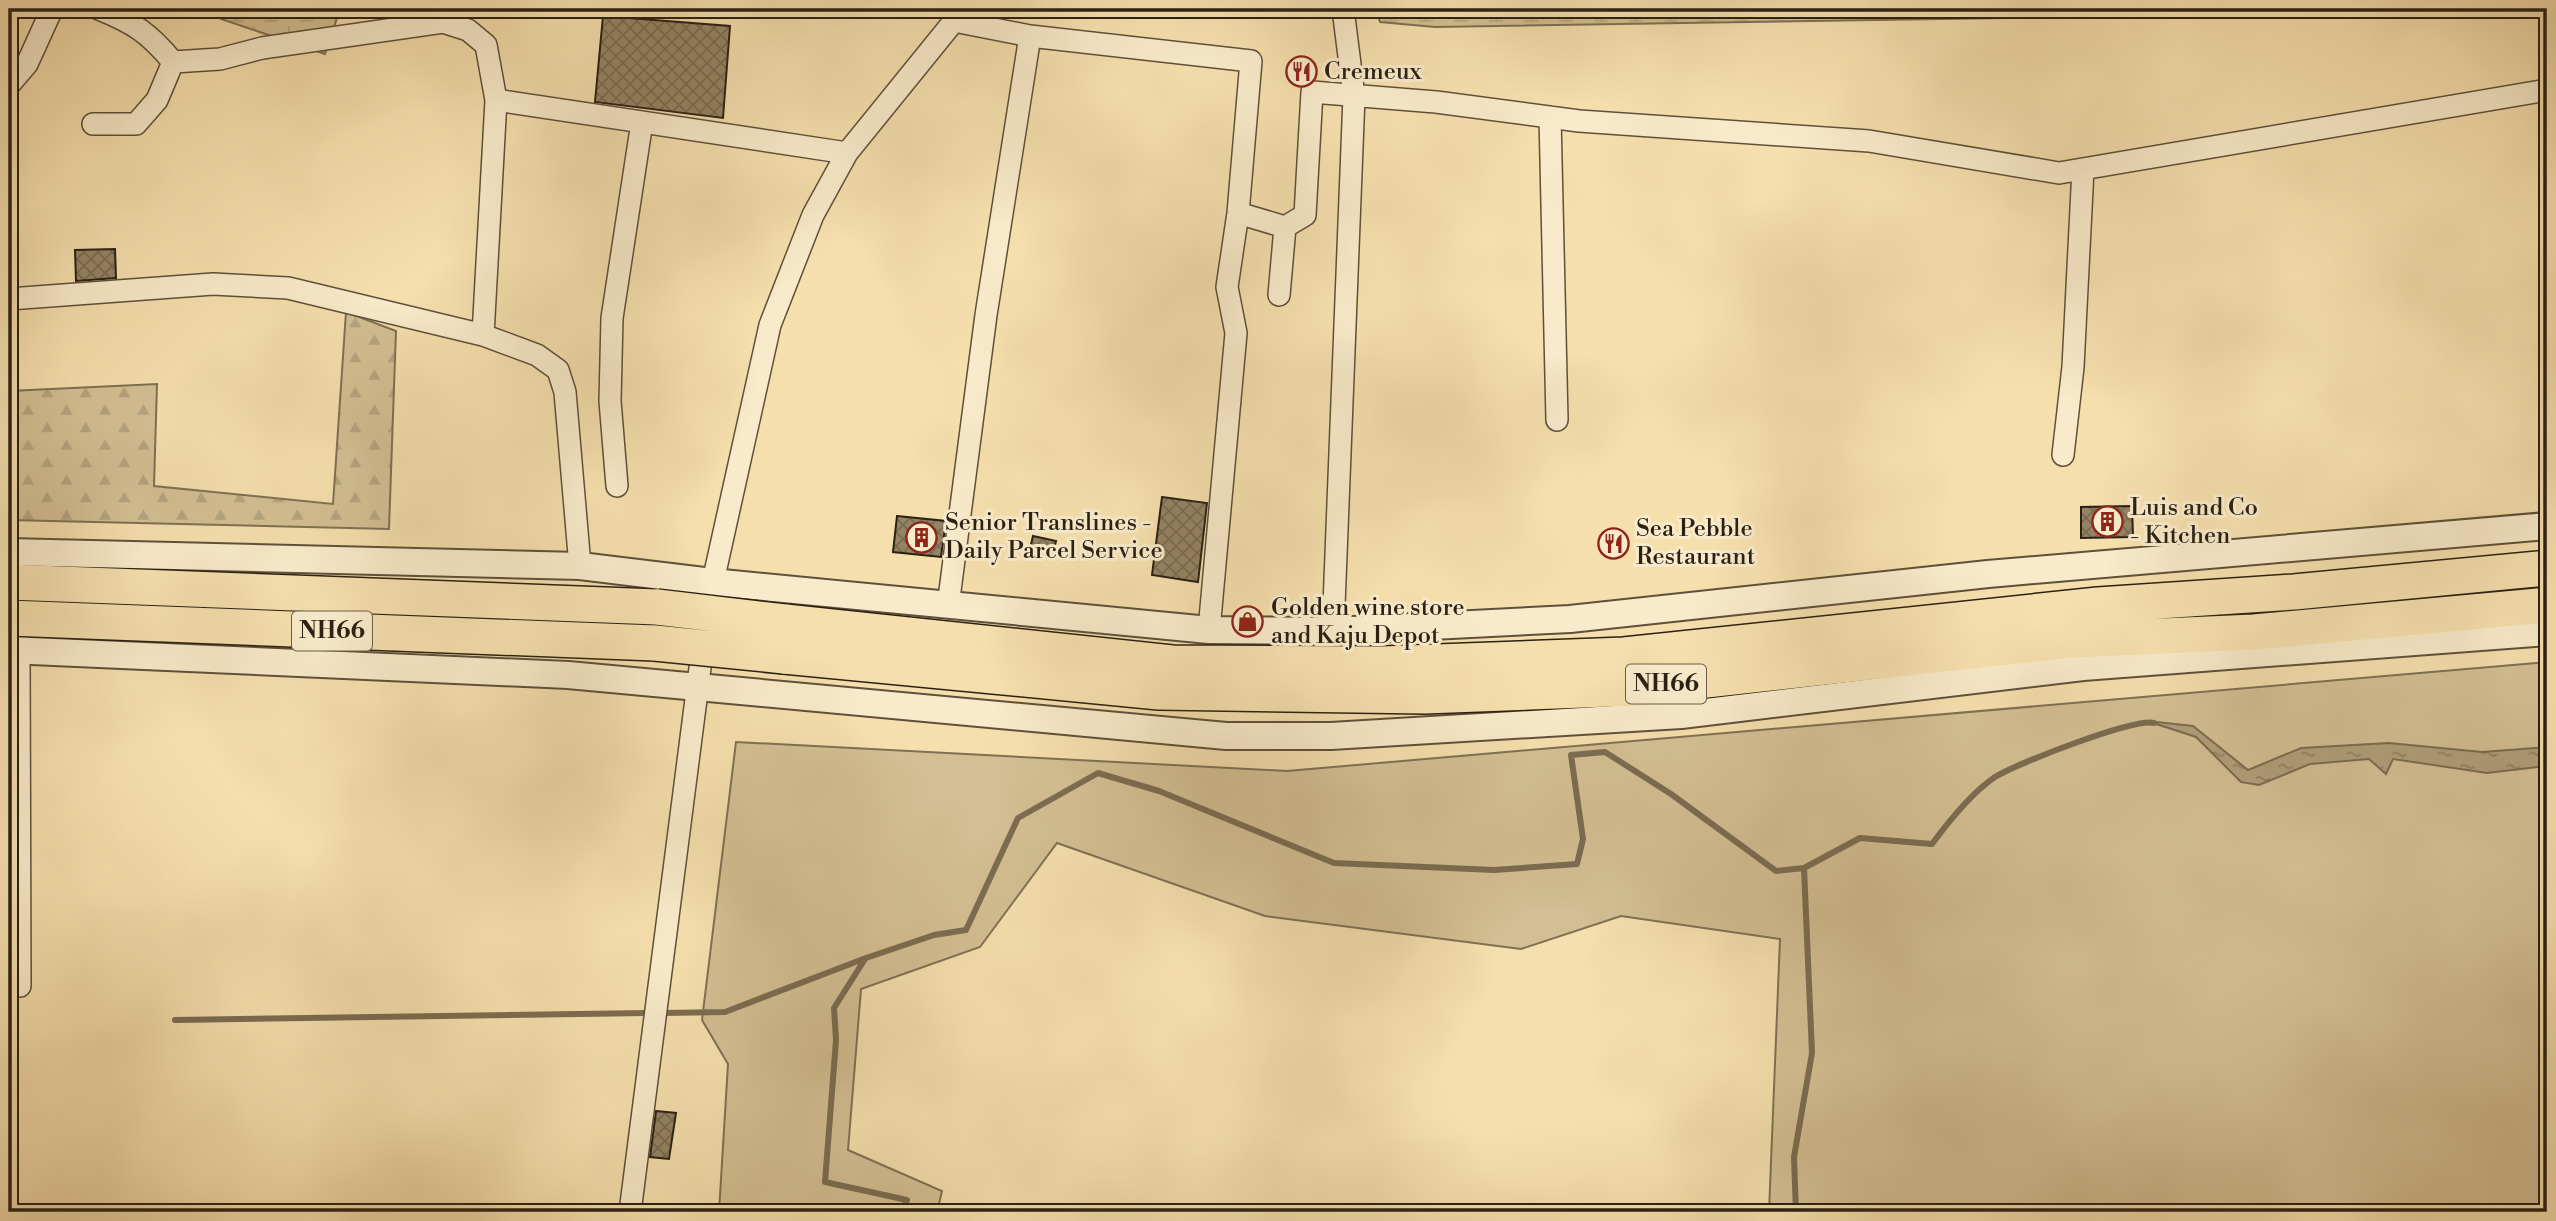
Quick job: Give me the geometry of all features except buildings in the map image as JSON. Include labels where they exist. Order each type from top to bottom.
[{"type":"highway","name":"NH66","points":[[9,582],[657,607],[1172,663],[1395,664],[1623,655],[2098,605],[2294,592],[2547,568]]},
{"type":"highway","name":"NH66","points":[[12,640],[655,643],[1159,692],[1424,696],[1634,688],[2072,640],[2254,632],[2547,605]]},
{"type":"street","points":[[9,85],[27,64],[52,9]]},
{"type":"street","points":[[99,9],[134,23],[153,38],[173,62]]},
{"type":"street","points":[[1333,631],[1354,96],[1343,9]]},
{"type":"street","points":[[629,1212],[712,582],[770,325],[813,215],[847,153],[962,15],[1030,36],[1251,61],[1238,212],[1227,287],[1236,333],[1209,629]]},
{"type":"street","points":[[173,62],[220,59],[262,48],[443,22],[468,30],[486,45],[496,100],[483,335]]},
{"type":"street","points":[[948,606],[986,315],[1030,36]]},
{"type":"street","points":[[93,124],[136,124],[157,100],[173,62]]},
{"type":"street","points":[[1238,212],[1285,227],[1305,215],[1312,92],[1550,117],[1869,141],[2059,173],[2547,90]]},
{"type":"street","points":[[496,100],[847,153]]},
{"type":"street","points":[[1550,117],[1557,420]]},
{"type":"street","points":[[617,486],[610,401],[612,318],[642,122]]},
{"type":"street","points":[[2063,455],[2073,367],[2083,169]]},
{"type":"street","points":[[1279,295],[1285,227]]},
{"type":"street","points":[[9,299],[213,284],[289,288],[483,335],[537,355],[558,370],[565,392],[580,566]]},
{"type":"street","points":[[9,552],[580,566],[948,606],[1209,629],[1333,631],[1570,619],[1988,574],[2547,526]]},
{"type":"street","points":[[20,986],[12,640],[568,675],[1226,736],[1331,736],[1681,715],[2082,667],[2547,632]]},
{"type":"green space","points":[[219,9],[340,9],[325,54],[221,19]]},
{"type":"green space","points":[[1376,9],[2046,9],[2008,18],[1435,27],[1380,22]]},
{"type":"green space","points":[[346,312],[396,331],[389,529],[9,520],[9,391],[157,384],[154,486],[333,504]]},
{"type":"green space","points":[[2547,662],[2547,1212],[1769,1212],[1780,939],[1621,916],[1521,949],[1265,916],[1057,843],[980,947],[861,989],[848,1150],[942,1191],[937,1212],[719,1212],[728,1064],[702,1020],[736,742],[1287,771]]},
{"type":"water","points":[[2147,721],[2193,726],[2248,770],[2301,748],[2389,743],[2482,752],[2547,747],[2547,766],[2487,773],[2393,759],[2386,774],[2369,759],[2310,764],[2259,785],[2241,782],[2196,737]]},
{"type":"waterway","points":[[664,1013],[725,1012],[866,958],[934,935],[966,930],[1018,818],[1098,773],[1159,791],[1334,863],[1494,870],[1577,864],[1583,839],[1571,755],[1605,752],[1671,794],[1776,871],[1804,868],[1860,838],[1932,844],[1969,799],[1995,777],[2100,734],[2142,723],[2154,723]]},
{"type":"waterway","points":[[1796,1212],[1794,1157],[1812,1053],[1804,868]]},
{"type":"waterway","points":[[865,959],[834,1008],[836,1040],[825,1182],[907,1200],[900,1212]]},
{"type":"waterway","points":[[175,1020],[647,1013]]},
{"type":"place","name":"Cremeux","points":[[1301,72]]},
{"type":"place","name":"Luis and Co - Kitchen","points":[[2107,522]]},
{"type":"place","name":"Senior Translines - Daily Parcel Service","points":[[922,537]]},
{"type":"place","name":"Sea Pebble Restaurant","points":[[1613,543]]},
{"type":"place","name":"Golden wine store and Kaju Depot","points":[[1248,622]]}]
